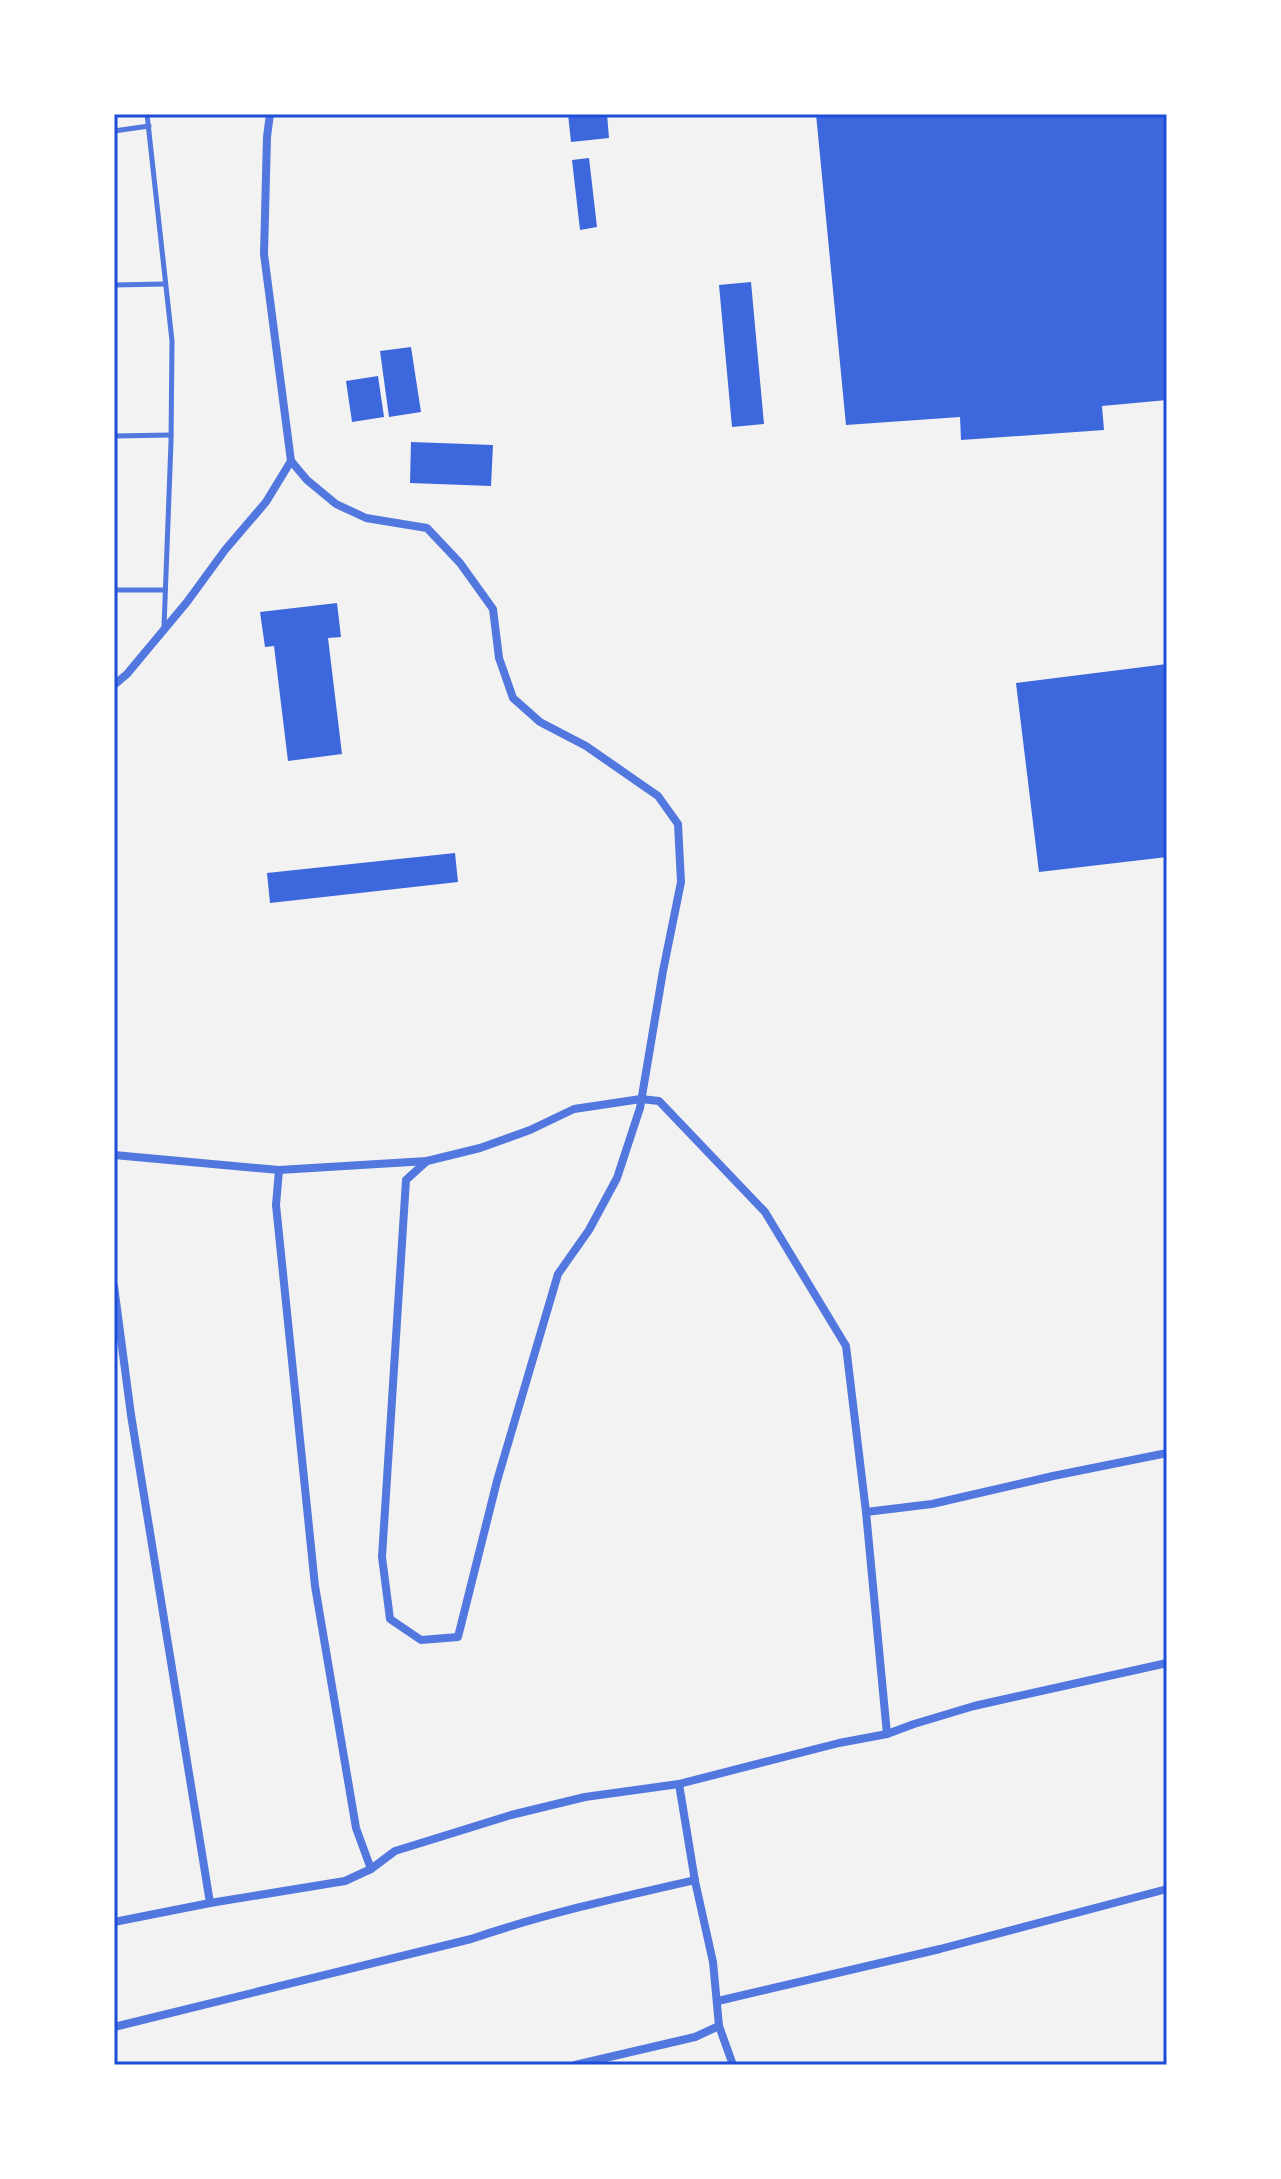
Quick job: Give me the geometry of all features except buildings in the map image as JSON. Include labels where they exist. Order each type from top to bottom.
[{"type":"street","points":[[270,114],[264,254],[291,461],[307,480],[336,504],[366,518],[427,528],[460,563],[493,609],[499,658],[513,698],[540,722],[586,746],[658,796],[678,824],[681,882],[641,1099],[617,1178],[589,1230],[558,1274],[497,1481],[458,1637],[421,1640],[390,1619],[382,1557],[406,1180],[427,1161]]},
{"type":"street","points":[[114,685],[163,632],[266,502],[291,461]]},
{"type":"street","points":[[114,1155],[279,1170],[427,1161],[480,1148],[530,1130],[574,1109],[641,1099],[659,1101],[765,1212],[846,1346],[866,1512],[887,1734]]},
{"type":"street","points":[[279,1170],[276,1205],[315,1586],[356,1828],[371,1869]]},
{"type":"street","points":[[114,1286],[210,1903]]},
{"type":"street","points":[[866,1512],[932,1504],[1167,1453]]},
{"type":"street","points":[[114,1922],[345,1881],[371,1869],[395,1851],[511,1815],[585,1797],[679,1784],[839,1743],[887,1734],[974,1706],[1167,1663]]},
{"type":"street","points":[[679,1784],[713,1962],[719,2026],[733,2065]]},
{"type":"street","points":[[114,2027],[695,1880]]},
{"type":"street","points":[[718,2001],[940,1949],[1167,1889]]},
{"type":"street","points":[[575,2065],[695,2037],[719,2026]]},
{"type":"lane","points":[[147,114],[172,341],[163,632]]},
{"type":"lane","points":[[114,131],[149,126]]},
{"type":"lane","points":[[114,285],[165,284]]},
{"type":"lane","points":[[114,436],[171,435]]},
{"type":"lane","points":[[114,590],[165,590]]}]
